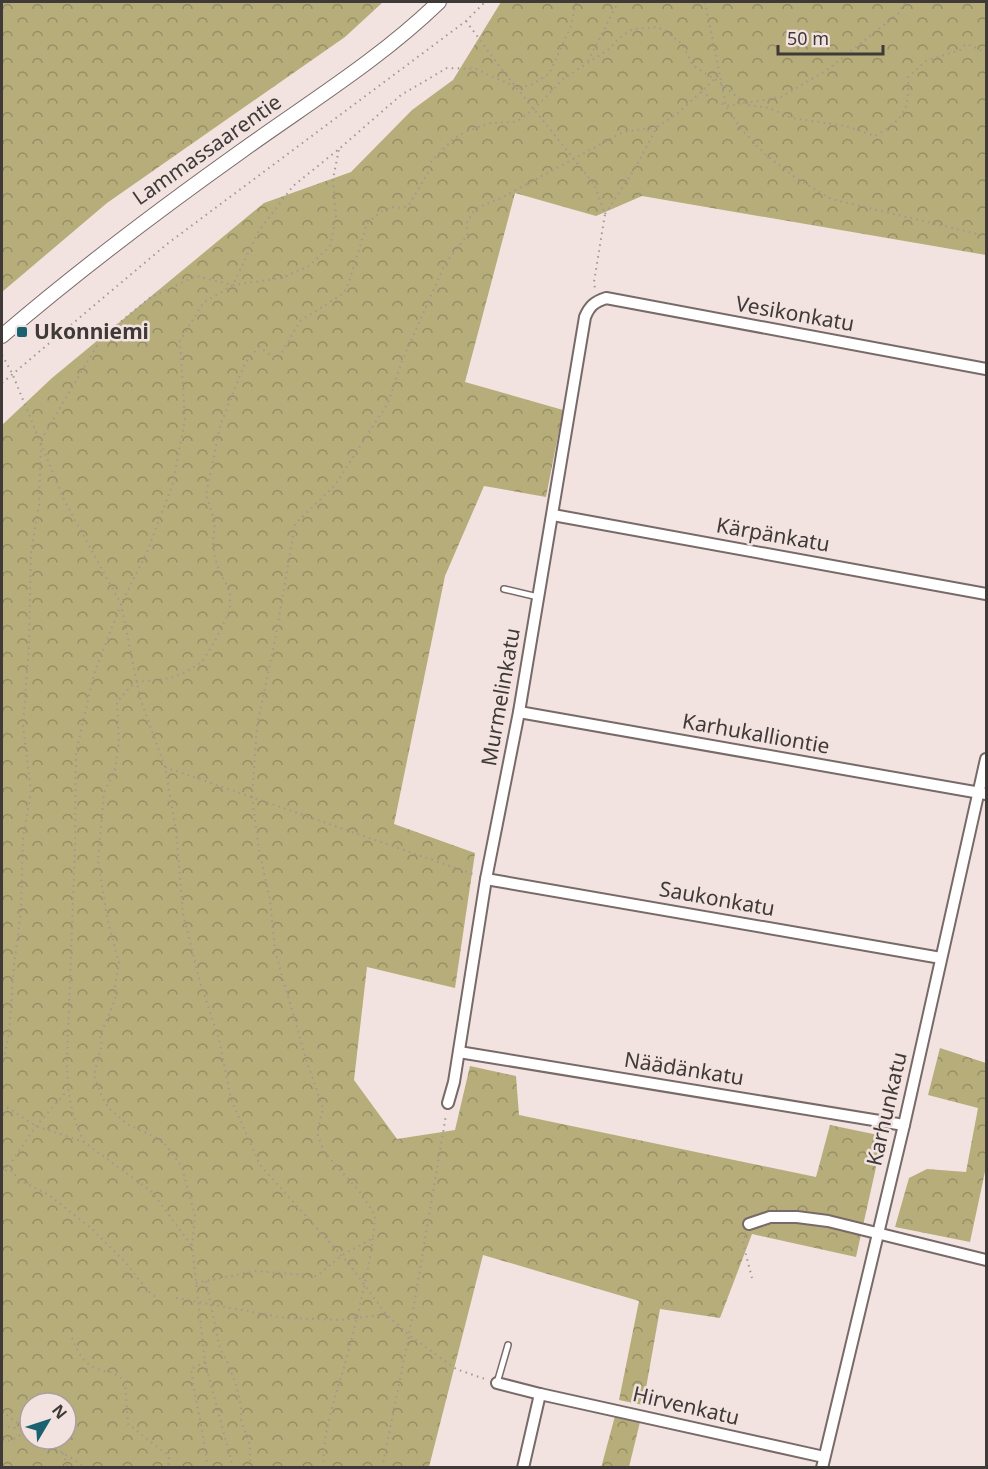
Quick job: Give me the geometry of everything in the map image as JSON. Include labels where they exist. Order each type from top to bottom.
[{"type":"street","name":"Lammassaarentie","points":[[2,336],[69,279],[141,223],[368,62],[439,2]]},
{"type":"street","name":"Vesikonkatu","points":[[596,301],[606,298],[987,369]]},
{"type":"street","name":"Murmelinkatu","points":[[448,1103],[459,1052],[486,879],[519,712],[585,317],[589,307],[596,301]]},
{"type":"street","name":"Kärpänkatu","points":[[553,515],[987,594]]},
{"type":"street","name":"Karhukalliontie","points":[[519,712],[983,794]]},
{"type":"street","name":"Karhunkatu","points":[[823,1462],[904,1125],[941,958],[983,794],[987,759]]},
{"type":"street","name":"Saukonkatu","points":[[486,879],[941,958]]},
{"type":"street","name":"Näädänkatu","points":[[459,1052],[904,1125]]},
{"type":"street","points":[[749,1224],[770,1217],[797,1217],[828,1221],[987,1260]]},
{"type":"street","name":"Hirvenkatu","points":[[497,1383],[823,1462]]},
{"type":"street","points":[[523,1467],[540,1394]]},
{"type":"lane","points":[[504,590],[538,597]]},
{"type":"lane","points":[[497,1383],[508,1345]]},
{"type":"path","points":[[2,383],[12,372],[167,244],[466,21],[485,2]]},
{"type":"path","points":[[84,1142],[73,1117],[68,1091],[76,753],[94,674],[121,604],[147,552],[172,486],[185,420],[180,341],[203,303],[232,285],[258,232],[293,186],[339,149],[400,94],[447,68],[476,69],[518,88],[531,85],[549,74],[572,26],[576,2]]},
{"type":"path","points":[[588,62],[618,2]]},
{"type":"path","points":[[705,2],[726,106],[741,129],[765,154],[796,178],[831,199],[987,236]]},
{"type":"path","points":[[701,92],[726,106],[781,97],[827,70],[898,14],[905,2]]},
{"type":"path","points":[[466,21],[594,184],[605,214]]},
{"type":"path","points":[[233,1467],[205,1362],[192,1246],[195,1216],[182,1167],[162,1141],[128,1124],[109,1108],[102,1097],[94,1075],[102,1044],[100,1036],[116,997],[115,986],[119,963],[108,922],[98,861],[104,792],[115,769],[117,756],[119,715],[117,702],[137,682],[171,678],[202,662],[230,610],[230,591],[215,558],[213,542],[215,522],[206,495],[220,426],[244,363],[259,347],[274,358],[280,356],[300,321],[344,293],[367,223],[393,207],[402,208],[410,205],[429,171],[430,163],[453,139],[490,123],[516,123],[534,109],[563,79],[609,49],[619,38],[633,29],[657,27],[666,31],[683,45],[692,64],[747,105],[769,108],[792,118],[832,124],[875,136],[899,122],[908,99],[908,77],[926,61],[960,50],[966,44],[987,52]]},
{"type":"path","points":[[324,1467],[323,1455],[334,1401],[366,1287],[375,1215],[359,1191],[324,1152],[316,1133],[323,1108],[306,1059],[275,951],[270,900],[259,850],[252,797],[256,726],[276,635],[295,524],[335,485],[388,403],[402,361],[445,264],[467,236],[467,222],[475,209],[503,197],[623,132],[657,126],[678,113],[719,75]]},
{"type":"path","points":[[596,301],[594,282],[605,214],[634,170],[657,126]]},
{"type":"path","points":[[2,1066],[9,1034],[21,911],[23,838],[31,792],[23,726],[31,551],[39,505],[40,440],[102,337],[151,297],[196,276],[232,285],[282,278],[309,266],[330,246],[336,218],[333,179],[339,149]]},
{"type":"path","points":[[2,355],[12,372],[64,500],[121,604],[140,698],[165,767],[176,830],[183,914],[200,982],[219,1039],[231,1099],[260,1164],[341,1256],[386,1314],[456,1370],[497,1383]]},
{"type":"path","points":[[165,767],[486,879]]},
{"type":"path","points":[[2,1176],[36,1126],[68,1091]]},
{"type":"path","points":[[382,1467],[410,1335],[448,1103]]},
{"type":"path","points":[[2,1104],[36,1126],[84,1142],[152,1192],[192,1246]]},
{"type":"path","points":[[2,1162],[20,1180],[49,1195],[91,1228],[157,1298]]},
{"type":"path","points":[[749,1224],[743,1243],[752,1278]]},
{"type":"path","points":[[196,1283],[256,1271],[317,1276],[341,1256],[373,1238]]},
{"type":"path","points":[[206,1281],[220,1349],[236,1385],[241,1406],[241,1421],[249,1445],[252,1467]]},
{"type":"path","points":[[176,1298],[285,1318],[341,1320],[386,1314]]},
{"type":"path","points":[[72,1338],[79,1355],[95,1368],[114,1371],[125,1382],[128,1424],[169,1456],[168,1467]]},
{"type":"path","points":[[205,1362],[191,1369],[207,1467]]},
{"type":"path","points":[[2,1411],[18,1424]]},
{"type":"path","points":[[2,1426],[18,1429]]},
{"type":"path","points":[[2,1441],[18,1437]]},
{"type":"path","points":[[59,1451],[87,1467]]},
{"type":"path","points":[[62,1453],[68,1467]]},
{"type":"green space","points":[[2,2],[383,2],[345,37],[107,203],[2,292]]},
{"type":"green space","points":[[501,2],[986,2],[986,255],[642,196],[596,216],[515,193],[465,382],[563,410],[546,497],[484,486],[445,576],[394,824],[475,853],[455,988],[367,967],[354,1080],[397,1139],[455,1130],[470,1066],[516,1076],[519,1115],[816,1177],[830,1125],[883,1136],[856,1257],[752,1234],[720,1318],[660,1309],[643,1405],[619,1400],[639,1301],[483,1255],[429,1467],[2,1468],[2,425],[52,378],[264,203],[351,172],[412,110],[453,80]]},
{"type":"green space","points":[[940,1048],[986,1063],[986,1167],[970,1242],[895,1227],[909,1178],[927,1169],[966,1172],[978,1108],[928,1095]]},
{"type":"green space","points":[[615,1416],[640,1422],[629,1467],[601,1468]]},
{"type":"place","name":"Ukonniemi","points":[[22,332]]}]
